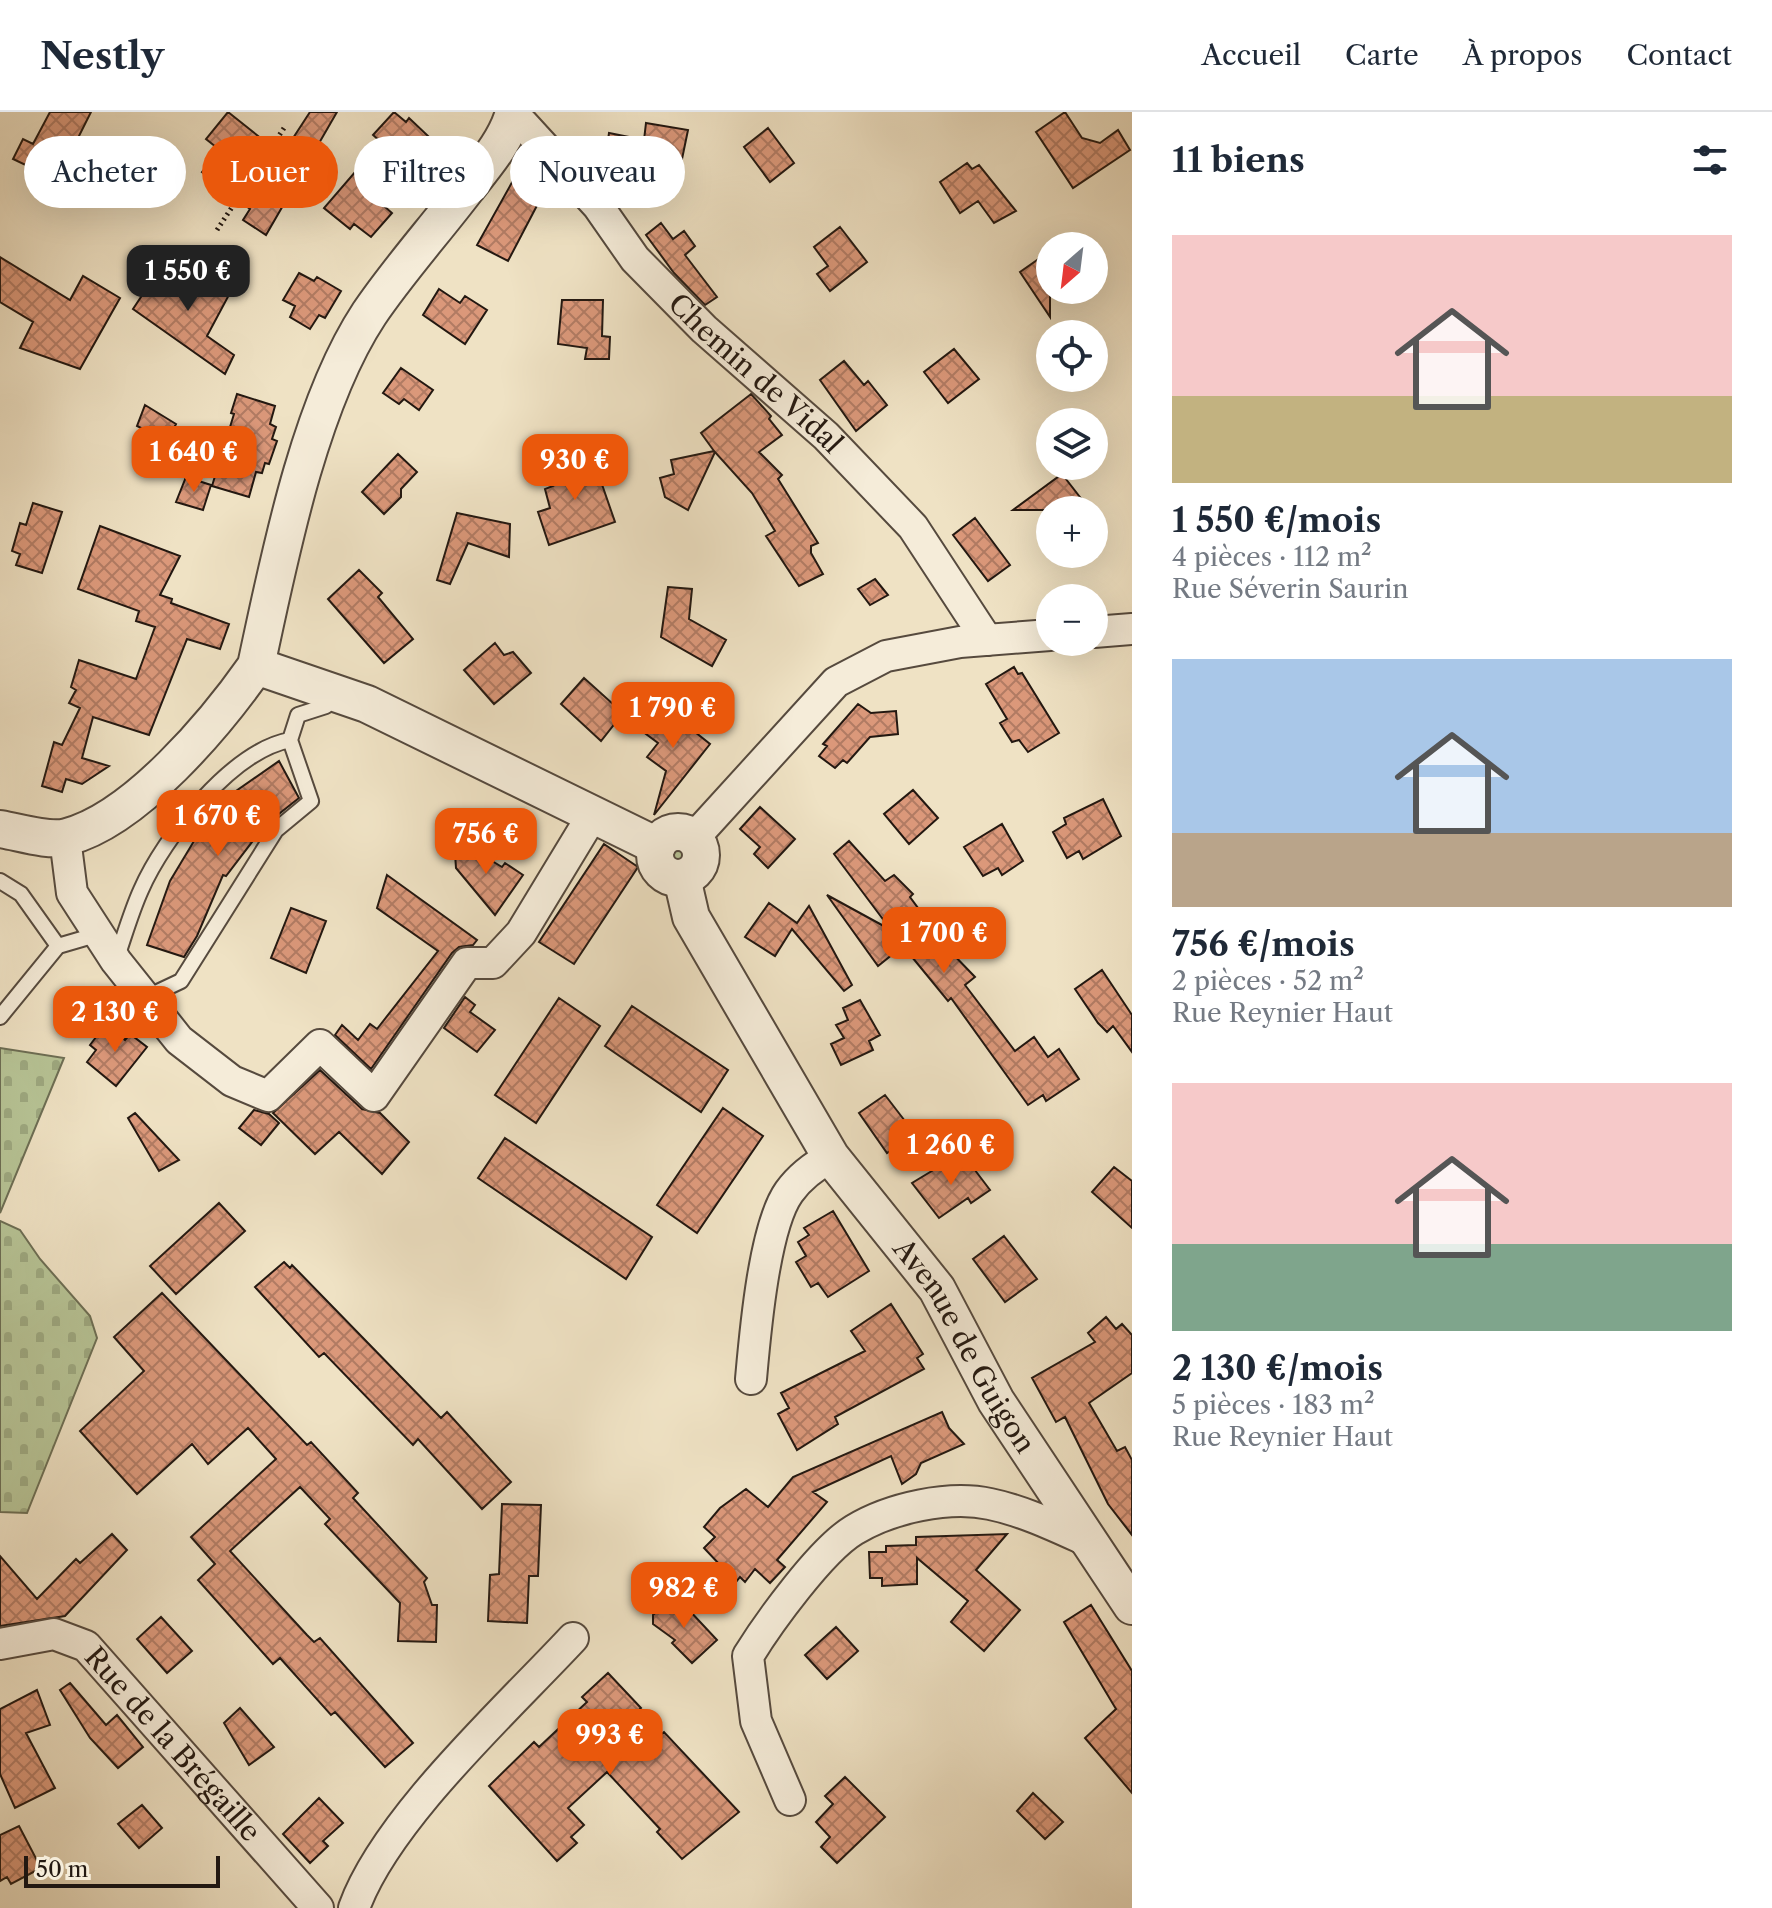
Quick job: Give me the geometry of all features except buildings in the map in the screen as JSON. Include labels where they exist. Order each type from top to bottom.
[{"type":"street","name":"Chemin de Vidal","points":[[512,118],[523,124],[598,206],[635,259],[704,329],[826,436],[913,527],[987,640]]},
{"type":"street","points":[[0,829],[65,838],[124,810],[216,721],[256,666],[278,566],[325,405],[368,316],[484,166],[512,118]]},
{"type":"street","points":[[1108,631],[1132,629]]},
{"type":"street","points":[[693,839],[836,682],[886,656],[987,640],[1036,636]]},
{"type":"street","points":[[256,666],[335,691],[657,846]]},
{"type":"street","points":[[65,838],[72,893],[116,961],[179,1040],[232,1081],[268,1096],[320,1045],[374,1096],[467,963],[493,963],[521,933],[592,816]]},
{"type":"street","points":[[673,833],[693,839],[699,847],[698,866],[682,878],[668,876],[658,867],[657,846],[673,833]]},
{"type":"street","name":"Avenue de Guigon","points":[[682,878],[691,917],[831,1157],[937,1289],[996,1401],[1132,1606]]},
{"type":"street","points":[[751,1379],[775,1220],[789,1192],[817,1165],[831,1157]]},
{"type":"street","points":[[790,1800],[756,1721],[748,1656],[834,1546],[855,1529],[899,1512],[951,1501],[990,1504],[1088,1541]]},
{"type":"street","name":"Rue de la Brégaille","points":[[0,1644],[54,1634],[86,1646],[318,1908]]},
{"type":"street","points":[[354,1908],[361,1890],[389,1844],[435,1786],[573,1638]]},
{"type":"lane","points":[[145,998],[181,981],[276,830],[311,801],[290,740],[298,715],[326,706],[335,691]]},
{"type":"lane","points":[[116,961],[141,888],[172,837],[215,786],[268,744],[290,740]]},
{"type":"lane","points":[[0,881],[21,894],[58,946]]},
{"type":"lane","points":[[0,1017],[58,946],[99,934]]},
{"type":"path","points":[[217,230],[284,128]]},
{"type":"green space","points":[[678,835],[693,841],[699,856],[693,871],[678,877],[663,871],[657,856],[663,841]]},
{"type":"green space","points":[[0,1048],[64,1058],[0,1213]]},
{"type":"green space","points":[[0,1221],[20,1230],[40,1259],[90,1316],[97,1338],[27,1513],[0,1512]]}]
